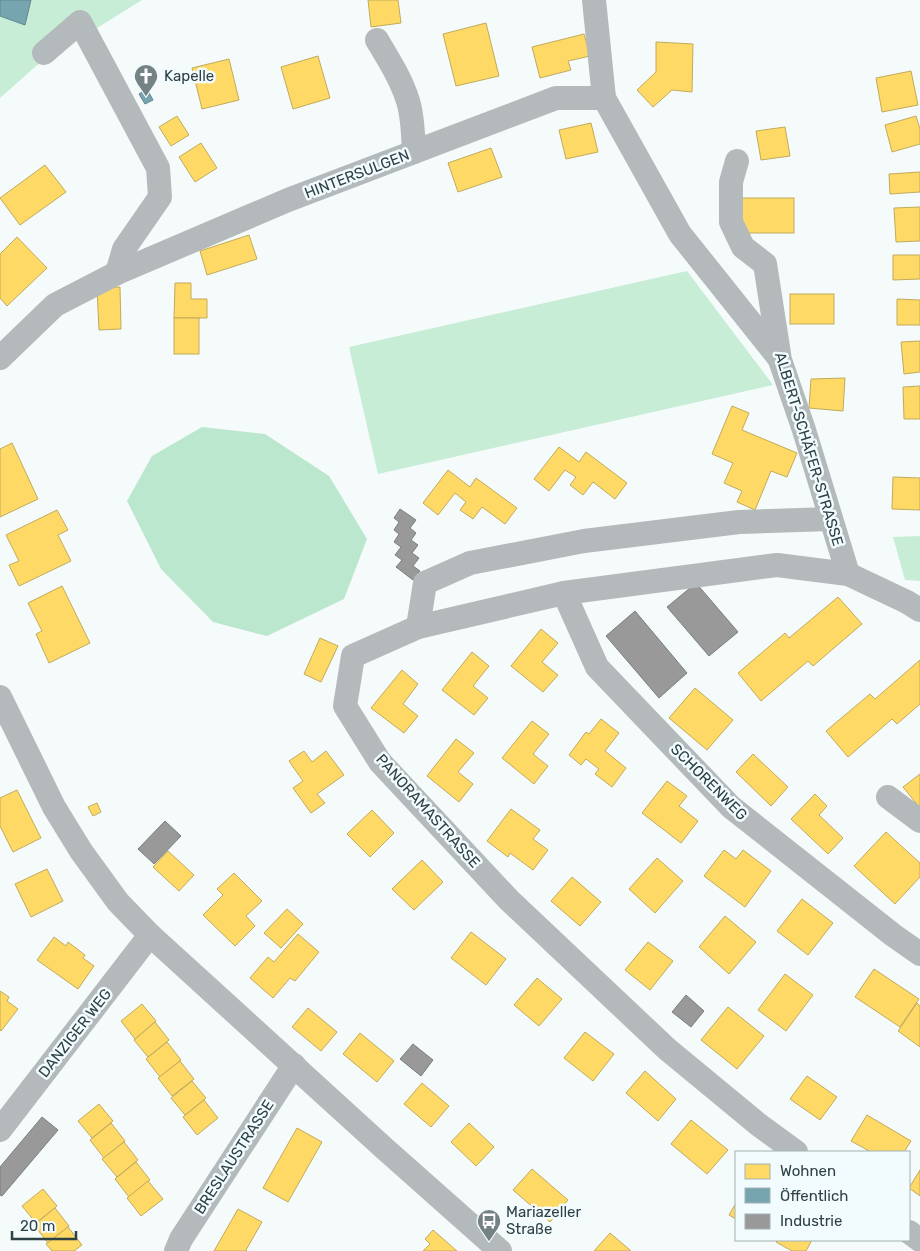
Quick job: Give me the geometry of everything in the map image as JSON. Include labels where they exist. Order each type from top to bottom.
[{"type":"street","points":[[594,0],[604,98],[680,234],[780,360]]},
{"type":"street","points":[[44,52],[80,22],[158,168],[160,197],[124,250],[117,272]]},
{"type":"street","points":[[377,40],[398,76],[408,102],[414,152]]},
{"type":"street","name":"HINTERSULGEN","points":[[0,358],[55,305],[117,272],[288,200],[556,98],[604,98]]},
{"type":"street","name":"ALBERT-SCHÄFER-STRASSE","points":[[737,161],[731,182],[731,222],[743,247],[765,264],[780,360],[804,430],[848,574]]},
{"type":"street","points":[[418,627],[425,583],[470,563],[594,540],[740,522],[830,519]]},
{"type":"street","name":"PANORAMASTRASSE","points":[[795,1151],[759,1126],[667,1048],[624,1008],[509,900],[380,762],[346,706],[353,656],[418,627],[564,593],[777,565],[848,574],[920,610]]},
{"type":"street","name":"SCHORENWEG","points":[[564,593],[597,667],[731,807],[893,935],[920,954]]},
{"type":"street","points":[[0,697],[54,807],[81,851],[118,902],[150,935],[500,1251]]},
{"type":"street","points":[[888,797],[920,821]]},
{"type":"street","name":"DANZIGER WEG","points":[[0,1130],[150,935]]},
{"type":"street","name":"BRESLAUSTRASSE","points":[[176,1251],[181,1240],[294,1065]]},
{"type":"green space","points":[[0,0],[142,0],[36,66],[0,98]]},
{"type":"green space","points":[[687,271],[773,385],[378,474],[349,347]]},
{"type":"green space","points":[[202,427],[265,434],[329,476],[367,539],[344,599],[267,636],[213,622],[161,569],[127,501],[152,456]]},
{"type":"green space","points":[[920,536],[920,581],[905,580],[893,537]]},
{"type":"building: Wohnen","points":[[368,0],[398,0],[401,23],[371,27]]},
{"type":"building: Wohnen","points":[[486,23],[499,76],[456,86],[443,34]]},
{"type":"building: Wohnen","points":[[584,34],[590,56],[568,61],[571,70],[540,78],[532,47]]},
{"type":"building: Wohnen","points":[[656,42],[693,44],[692,92],[672,90],[653,107],[637,90],[656,72]]},
{"type":"building: Wohnen","points":[[318,56],[330,98],[293,109],[281,67]]},
{"type":"building: Wohnen","points":[[229,59],[239,100],[202,109],[192,68]]},
{"type":"building: Wohnen","points":[[911,71],[918,105],[882,112],[876,78]]},
{"type":"building: Wohnen","points":[[177,116],[189,135],[171,146],[159,127]]},
{"type":"building: Wohnen","points":[[916,116],[920,129],[920,144],[892,152],[885,125]]},
{"type":"building: Wohnen","points":[[591,123],[598,152],[566,159],[559,130]]},
{"type":"building: Wohnen","points":[[785,127],[790,156],[761,160],[756,131]]},
{"type":"building: Wohnen","points":[[201,143],[217,168],[195,182],[179,157]]},
{"type":"building: Wohnen","points":[[491,148],[502,177],[458,192],[448,163]]},
{"type":"building: Wohnen","points":[[45,165],[66,192],[20,225],[0,198]]},
{"type":"building: Wohnen","points":[[920,172],[920,192],[890,194],[889,174]]},
{"type":"building: Wohnen","points":[[739,198],[794,198],[794,233],[739,233]]},
{"type":"building: Wohnen","points":[[920,207],[920,241],[896,242],[894,208]]},
{"type":"building: Wohnen","points":[[249,235],[257,259],[207,275],[200,251]]},
{"type":"building: Wohnen","points":[[17,237],[47,268],[7,306],[0,298],[0,254]]},
{"type":"building: Wohnen","points":[[893,255],[920,255],[920,279],[893,280]]},
{"type":"building: Wohnen","points":[[175,283],[191,283],[191,299],[207,299],[207,318],[174,318]]},
{"type":"building: Wohnen","points":[[120,287],[121,329],[99,330],[97,288]]},
{"type":"building: Wohnen","points":[[790,294],[834,294],[834,324],[790,324]]},
{"type":"building: Wohnen","points":[[897,299],[920,300],[920,325],[897,325]]},
{"type":"building: Wohnen","points":[[174,318],[199,318],[199,354],[174,354]]},
{"type":"building: Wohnen","points":[[920,341],[920,372],[904,374],[901,342]]},
{"type":"building: Wohnen","points":[[845,378],[843,411],[809,408],[811,379]]},
{"type":"building: Wohnen","points":[[920,386],[920,419],[904,419],[903,387]]},
{"type":"building: Wohnen","points":[[732,406],[749,413],[742,430],[797,453],[787,477],[771,471],[755,510],[737,502],[742,491],[724,483],[733,463],[712,454]]},
{"type":"building: Wohnen","points":[[12,443],[38,499],[0,517],[0,449]]},
{"type":"building: Wohnen","points":[[559,447],[579,462],[586,452],[627,483],[615,499],[593,482],[583,495],[570,485],[576,477],[565,470],[549,491],[534,479]]},
{"type":"building: Wohnen","points":[[448,470],[470,487],[476,478],[517,508],[505,524],[482,507],[473,519],[460,510],[466,502],[455,493],[438,515],[423,503]]},
{"type":"building: Wohnen","points":[[893,477],[920,478],[920,510],[892,509]]},
{"type":"building: Wohnen","points":[[57,510],[68,530],[58,535],[71,561],[19,586],[9,565],[19,561],[6,535]]},
{"type":"building: Wohnen","points":[[62,586],[90,643],[49,663],[36,634],[42,631],[28,603]]},
{"type":"building: Wohnen","points":[[838,597],[862,624],[813,666],[808,661],[761,701],[738,673],[785,633],[789,638]]},
{"type":"building: Wohnen","points":[[541,629],[558,643],[542,662],[558,675],[543,692],[511,666]]},
{"type":"building: Wohnen","points":[[320,638],[338,646],[321,682],[304,674]]},
{"type":"building: Wohnen","points":[[472,652],[489,666],[473,686],[488,698],[474,715],[442,690]]},
{"type":"building: Wohnen","points":[[920,660],[920,704],[897,724],[892,719],[848,757],[826,731],[870,694],[875,699]]},
{"type":"building: Wohnen","points":[[402,670],[418,684],[403,704],[418,716],[404,733],[371,708]]},
{"type":"building: Wohnen","points":[[695,688],[733,720],[707,750],[669,718]]},
{"type":"building: Wohnen","points":[[601,719],[619,733],[605,751],[626,768],[612,787],[595,774],[599,769],[586,759],[581,765],[569,755],[586,732],[589,734]]},
{"type":"building: Wohnen","points":[[532,721],[549,734],[533,754],[548,766],[534,784],[502,758]]},
{"type":"building: Wohnen","points":[[456,739],[474,753],[458,772],[473,784],[459,802],[427,776]]},
{"type":"building: Wohnen","points":[[304,751],[312,762],[326,751],[344,775],[317,794],[325,803],[311,813],[293,788],[303,781],[289,761]]},
{"type":"building: Wohnen","points":[[753,754],[788,787],[771,806],[736,772]]},
{"type":"building: Wohnen","points":[[920,774],[920,808],[903,787]]},
{"type":"building: Wohnen","points":[[667,781],[687,796],[679,806],[698,821],[681,843],[642,813]]},
{"type":"building: Wohnen","points":[[17,790],[41,838],[13,852],[0,826],[0,798]]},
{"type":"building: Wohnen","points":[[815,794],[827,806],[819,815],[843,838],[828,854],[791,819]]},
{"type":"building: Wohnen","points":[[97,803],[101,812],[93,816],[88,807]]},
{"type":"building: Wohnen","points":[[511,809],[540,830],[533,839],[548,850],[533,870],[510,853],[508,857],[487,841]]},
{"type":"building: Wohnen","points":[[372,810],[394,833],[370,857],[347,834]]},
{"type":"building: Wohnen","points":[[886,832],[920,863],[920,877],[895,904],[854,866]]},
{"type":"building: Wohnen","points":[[724,850],[736,859],[743,850],[771,871],[745,907],[704,876]]},
{"type":"building: Wohnen","points":[[168,851],[194,875],[179,891],[153,867]]},
{"type":"building: Wohnen","points":[[657,858],[683,881],[655,913],[629,889]]},
{"type":"building: Wohnen","points":[[422,860],[443,882],[414,910],[392,889]]},
{"type":"building: Wohnen","points":[[47,869],[63,901],[31,917],[15,884]]},
{"type":"building: Wohnen","points":[[234,873],[262,901],[246,916],[255,926],[235,946],[203,915],[223,895],[217,889]]},
{"type":"building: Wohnen","points":[[572,877],[601,902],[580,926],[551,901]]},
{"type":"building: Wohnen","points":[[802,899],[833,923],[808,955],[777,931]]},
{"type":"building: Wohnen","points":[[287,909],[303,924],[281,948],[264,933]]},
{"type":"building: Wohnen","points":[[725,916],[756,942],[729,974],[699,947]]},
{"type":"building: Wohnen","points":[[471,932],[506,959],[486,985],[451,958]]},
{"type":"building: Wohnen","points":[[298,934],[319,952],[295,981],[290,978],[273,998],[250,978],[268,957],[274,962]]},
{"type":"building: Wohnen","points":[[54,937],[66,946],[68,942],[85,955],[83,958],[94,966],[78,989],[37,960]]},
{"type":"building: Wohnen","points":[[648,942],[673,961],[650,990],[625,970]]},
{"type":"building: Wohnen","points":[[874,969],[919,999],[900,1027],[855,997]]},
{"type":"building: Wohnen","points":[[785,974],[813,995],[786,1031],[758,1010]]},
{"type":"building: Wohnen","points":[[537,978],[562,999],[539,1026],[514,1005]]},
{"type":"building: Wohnen","points":[[0,991],[9,997],[7,1001],[18,1009],[1,1031],[0,1030]]},
{"type":"building: Wohnen","points":[[917,1003],[920,1006],[920,1047],[898,1031]]},
{"type":"building: Wohnen","points":[[142,1004],[156,1021],[135,1039],[121,1021]]},
{"type":"building: Wohnen","points":[[728,1007],[764,1036],[737,1069],[701,1040]]},
{"type":"building: Wohnen","points":[[308,1008],[337,1032],[321,1051],[292,1027]]},
{"type":"building: Wohnen","points":[[155,1022],[169,1040],[148,1057],[134,1040]]},
{"type":"building: Wohnen","points":[[585,1032],[614,1054],[593,1081],[564,1058]]},
{"type":"building: Wohnen","points":[[360,1033],[394,1061],[377,1082],[343,1054]]},
{"type":"building: Wohnen","points":[[167,1042],[181,1060],[160,1077],[146,1059]]},
{"type":"building: Wohnen","points":[[180,1061],[194,1079],[172,1096],[158,1078]]},
{"type":"building: Wohnen","points":[[645,1071],[676,1099],[658,1121],[626,1093]]},
{"type":"building: Wohnen","points":[[807,1076],[837,1097],[820,1120],[790,1099]]},
{"type":"building: Wohnen","points":[[192,1081],[206,1098],[185,1115],[171,1098]]},
{"type":"building: Wohnen","points":[[422,1083],[449,1106],[431,1127],[404,1104]]},
{"type":"building: Wohnen","points":[[204,1100],[218,1118],[197,1135],[183,1117]]},
{"type":"building: Wohnen","points":[[99,1104],[113,1121],[92,1138],[78,1121]]},
{"type":"building: Wohnen","points":[[867,1115],[911,1141],[905,1151],[869,1151],[851,1141]]},
{"type":"building: Wohnen","points":[[691,1120],[728,1150],[707,1174],[671,1144]]},
{"type":"building: Wohnen","points":[[111,1123],[125,1141],[104,1158],[90,1140]]},
{"type":"building: Wohnen","points":[[469,1123],[494,1147],[476,1166],[451,1142]]},
{"type":"building: Wohnen","points":[[297,1128],[322,1142],[288,1202],[263,1188]]},
{"type":"building: Wohnen","points":[[124,1142],[138,1160],[117,1177],[102,1159]]},
{"type":"building: Wohnen","points":[[136,1162],[150,1180],[129,1197],[115,1179]]},
{"type":"building: Wohnen","points":[[532,1169],[568,1200],[550,1222],[513,1190]]},
{"type":"building: Wohnen","points":[[920,1170],[920,1196],[910,1189]]},
{"type":"building: Wohnen","points":[[148,1181],[163,1199],[141,1216],[127,1198]]},
{"type":"building: Wohnen","points":[[43,1189],[57,1206],[36,1223],[22,1206]]},
{"type":"building: Wohnen","points":[[735,1205],[735,1218],[729,1215]]},
{"type":"building: Wohnen","points":[[55,1208],[69,1226],[48,1243],[34,1225]]},
{"type":"building: Wohnen","points":[[238,1209],[262,1222],[247,1251],[214,1251]]},
{"type":"building: Wohnen","points":[[68,1227],[82,1245],[74,1251],[52,1251],[46,1244]]},
{"type":"building: Wohnen","points":[[433,1230],[457,1251],[423,1251],[430,1244],[425,1239]]},
{"type":"building: Wohnen","points":[[610,1233],[630,1250],[630,1251],[594,1251]]},
{"type":"building: Wohnen","points":[[811,1241],[806,1251],[792,1251],[776,1242]]},
{"type":"building: Öffentlich","points":[[0,0],[31,0],[25,25],[0,16]]},
{"type":"building: Öffentlich","name":"Kapelle","points":[[147,89],[153,100],[145,104],[139,94]]},
{"type":"building: Industrie","points":[[400,509],[416,520],[410,528],[416,533],[411,540],[418,545],[412,553],[419,558],[413,566],[420,571],[413,580],[396,567],[402,560],[395,555],[401,547],[394,542],[399,534],[394,530],[399,522],[394,518]]},
{"type":"building: Industrie","points":[[696,583],[738,632],[709,656],[667,607]]},
{"type":"building: Industrie","points":[[635,611],[687,673],[659,698],[606,636]]},
{"type":"building: Industrie","points":[[165,821],[181,836],[154,864],[138,849]]},
{"type":"building: Industrie","points":[[686,995],[704,1011],[691,1027],[672,1012]]},
{"type":"building: Industrie","points":[[413,1044],[433,1060],[421,1076],[400,1059]]},
{"type":"building: Industrie","points":[[42,1117],[58,1130],[2,1196],[0,1195],[0,1167]]},
{"type":"place","name":"Kapelle","points":[[146,97]]},
{"type":"place","name":"Mariazeller Straße","points":[[489,1242]]}]
